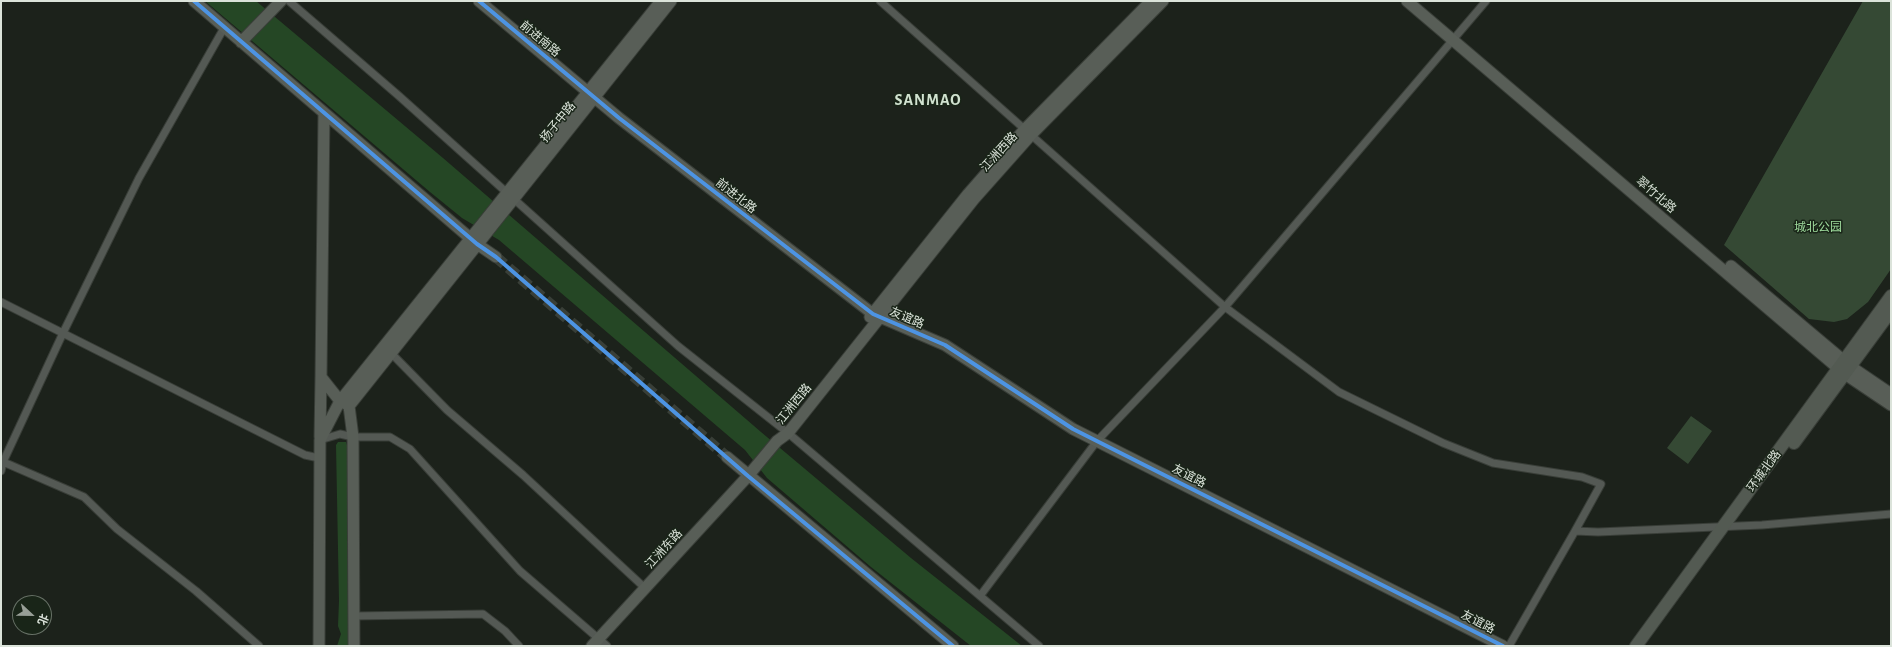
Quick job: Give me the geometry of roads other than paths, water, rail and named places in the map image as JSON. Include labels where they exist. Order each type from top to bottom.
[{"type":"main road","points":[[194,1],[224,28],[243,41],[324,113],[477,237],[496,257]]},
{"type":"main road","name":"前进南路","points":[[479,1],[592,95]]},
{"type":"main road","name":"扬子中路","points":[[592,95],[661,1]]},
{"type":"main road","name":"扬子中路","points":[[477,237],[670,1]]},
{"type":"main road","name":"江洲西路","points":[[751,473],[876,316],[968,194],[1151,1]]},
{"type":"main road","name":"江洲西路","points":[[1027,133],[1164,1]]},
{"type":"main road","name":"翠竹北路","points":[[1407,1],[1456,37]]},
{"type":"main road","name":"翠竹北路","points":[[1417,1],[1456,37],[1844,367],[1891,405]]},
{"type":"main road","points":[[243,41],[278,5]]},
{"type":"main road","name":"前进北路","points":[[592,95],[876,316]]},
{"type":"main road","points":[[319,646],[319,458],[324,113]]},
{"type":"main road","points":[[345,403],[391,353],[477,237]]},
{"type":"main road","points":[[320,440],[345,403],[477,237]]},
{"type":"main road","name":"环城北路","points":[[1646,646],[1729,526],[1844,367],[1891,296]]},
{"type":"main road","name":"环城北路","points":[[1844,367],[1891,311]]},
{"type":"main road","name":"友谊路","points":[[876,316],[945,345],[1074,429],[1503,646]]},
{"type":"main road","name":"翠竹北路","points":[[1844,367],[1891,394]]},
{"type":"main road","points":[[321,377],[345,403],[353,437],[354,646]]},
{"type":"main road","points":[[727,458],[751,473],[953,646]]},
{"type":"main road","name":"江洲东路","points":[[599,644],[646,589],[751,473]]},
{"type":"main road","name":"环城北路","points":[[1636,646],[1729,526]]},
{"type":"street","points":[[289,1],[399,96],[508,198],[678,346],[785,431],[1039,646]]},
{"type":"street","points":[[880,1],[1027,133],[1225,307],[1339,392],[1443,443],[1493,463],[1582,477],[1601,484],[1576,531],[1509,646]]},
{"type":"street","points":[[980,596],[1097,441],[1225,307],[1486,1]]},
{"type":"street","points":[[1,471],[2,461],[139,178],[224,28]]},
{"type":"street","points":[[1,302],[306,455],[319,458]]},
{"type":"street","points":[[391,353],[447,410],[523,475],[646,589]]},
{"type":"street","points":[[320,440],[340,434],[353,437],[390,437],[410,449],[520,571],[599,644]]},
{"type":"street","points":[[2,461],[84,497],[117,529],[196,591],[259,646]]},
{"type":"street","points":[[1576,531],[1598,532],[1762,525],[1891,514]]},
{"type":"street","points":[[354,616],[483,614],[504,631],[519,646]]},
{"type":"tunnel","points":[[496,257],[727,457]]},
{"type":"district","name":"SANMAO","points":[[928,100]]},
{"type":"park label","name":"城北公园","points":[[1818,227]]}]
